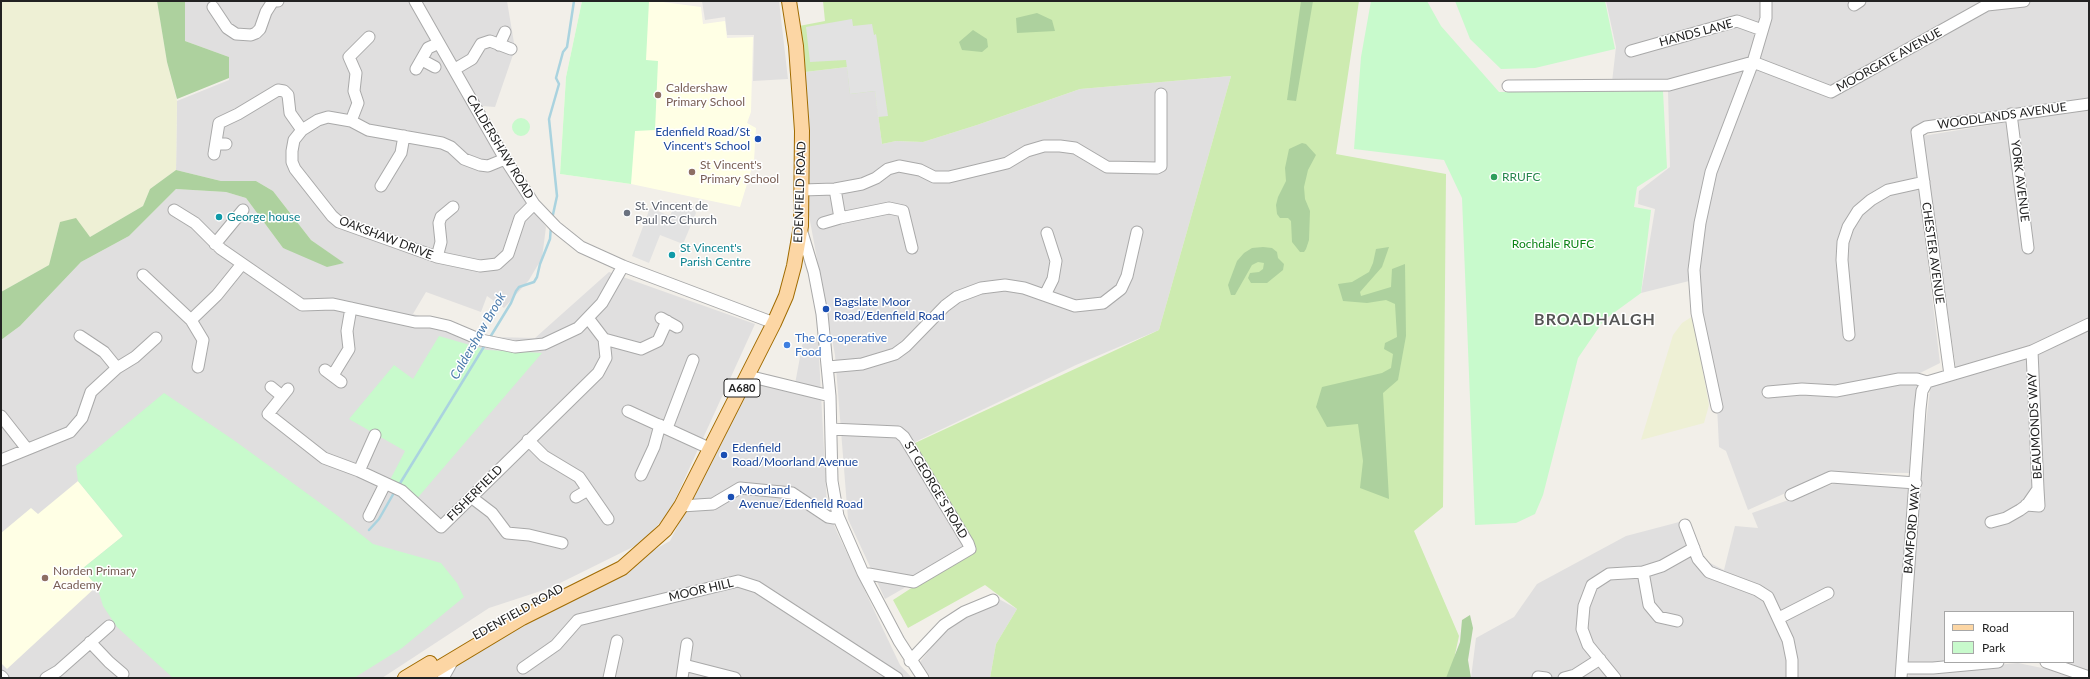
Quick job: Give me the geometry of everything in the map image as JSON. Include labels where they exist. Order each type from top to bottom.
[{"type":"main road","name":"EDENFIELD ROAD","points":[[404,678],[422,676],[453,660],[616,560],[636,556],[665,530],[681,506],[774,324],[786,296],[794,266],[800,226],[802,190],[800,101],[796,46],[789,1]]},
{"type":"main road","name":"EDENFIELD ROAD","points":[[422,676],[516,611],[554,597]]},
{"type":"street","points":[[213,8],[227,28],[236,34],[250,36],[260,29],[266,12],[273,1],[278,1]]},
{"type":"street","name":"CALDERSHAW ROAD","points":[[415,1],[505,159],[534,204],[556,227],[581,247],[623,266],[774,324]]},
{"type":"street","points":[[1717,407],[1697,313],[1694,270],[1700,223],[1711,172],[1753,62],[1766,18],[1766,1]]},
{"type":"street","name":"MOORGATE AVENUE","points":[[1753,62],[1832,92],[1987,5],[2024,1]]},
{"type":"street","name":"HANDS LANE","points":[[1631,51],[1737,22],[1762,30]]},
{"type":"street","points":[[499,45],[505,32]]},
{"type":"street","points":[[352,121],[358,103],[354,91],[356,73],[345,57],[369,36]]},
{"type":"street","points":[[455,69],[472,59],[481,44],[490,41],[511,49]]},
{"type":"street","points":[[435,67],[419,64],[428,48],[440,44]]},
{"type":"street","points":[[1508,86],[1669,85],[1753,62]]},
{"type":"street","points":[[219,148],[218,123],[238,114],[278,90],[285,88],[288,95],[290,114],[302,130],[318,120],[328,117],[352,121],[368,130],[442,143],[451,147],[464,159],[480,165],[488,166],[505,159]]},
{"type":"street","points":[[802,190],[834,189],[862,184],[876,178],[888,169],[899,166],[920,170],[934,177],[949,177],[1007,163],[1027,151],[1044,146],[1075,148],[1108,168],[1157,168],[1161,166],[1161,94]]},
{"type":"street","name":"WOODLANDS AVENUE","points":[[1917,132],[1926,127],[2089,104]]},
{"type":"street","name":"YORK AVENUE","points":[[2011,114],[2028,248]]},
{"type":"street","name":"OAKSHAW DRIVE","points":[[302,130],[294,140],[292,162],[295,169],[332,216],[340,222],[437,257],[480,266],[497,264],[508,254],[520,218],[534,204]]},
{"type":"street","name":"CHESTER AVENUE","points":[[1917,132],[1950,375]]},
{"type":"street","points":[[381,186],[384,172],[400,153],[404,136]]},
{"type":"street","points":[[1849,335],[1842,260],[1843,242],[1848,227],[1858,212],[1871,200],[1888,190],[1924,182]]},
{"type":"street","points":[[834,189],[840,218]]},
{"type":"street","points":[[437,257],[441,242],[439,223],[441,217],[452,207]]},
{"type":"street","points":[[823,223],[889,208],[903,211],[912,248]]},
{"type":"street","points":[[174,210],[195,223],[216,244],[242,264],[302,305],[333,304],[415,322],[430,322],[448,326],[482,340],[515,347],[544,344],[578,328],[602,303],[623,266]]},
{"type":"street","points":[[216,244],[243,210]]},
{"type":"street","points":[[800,226],[813,270],[822,314],[830,396],[832,480],[838,516],[863,573],[910,661],[922,678]]},
{"type":"street","points":[[828,367],[862,364],[895,354],[906,346],[945,306],[968,292],[1005,285],[1024,288],[1065,303],[1084,306],[1103,303],[1121,289],[1127,276],[1137,232]]},
{"type":"street","points":[[1045,295],[1053,279],[1056,261],[1047,233]]},
{"type":"street","points":[[191,320],[218,295],[242,264]]},
{"type":"street","points":[[794,266],[813,270]]},
{"type":"street","points":[[143,275],[191,320],[204,340],[198,367]]},
{"type":"street","points":[[333,376],[350,349],[347,331],[351,308]]},
{"type":"street","points":[[588,318],[604,338],[641,349],[658,341],[664,320],[677,327]]},
{"type":"street","points":[[1768,392],[1802,389],[1836,391],[1899,379],[1917,379],[1927,382],[2032,351],[2089,324]]},
{"type":"street","points":[[80,336],[104,352],[117,368]]},
{"type":"street","points":[[1,460],[70,432],[82,418],[91,392],[117,368],[135,357],[156,338]]},
{"type":"street","name":"FISHERFIELD","points":[[271,387],[285,393],[265,419],[324,458],[359,471],[402,491],[441,527],[598,373],[606,358],[604,338]]},
{"type":"street","name":"BEAUMONDS WAY","points":[[1991,522],[2006,518],[2026,506],[2038,489],[2032,351]]},
{"type":"street","points":[[640,475],[664,427],[693,360]]},
{"type":"street","points":[[748,376],[830,396]]},
{"type":"street","name":"BAMFORD WAY","points":[[1902,673],[1922,391],[1927,382]]},
{"type":"street","points":[[628,411],[711,449]]},
{"type":"street","points":[[1,416],[27,449]]},
{"type":"street","name":"ST GEORGE'S ROAD","points":[[831,429],[898,432],[904,437],[949,515],[968,543],[970,549],[914,582],[863,573]]},
{"type":"street","points":[[359,471],[375,435]]},
{"type":"street","points":[[528,440],[544,456],[579,477],[608,519]]},
{"type":"street","points":[[1790,495],[1831,477],[1916,483]]},
{"type":"street","points":[[370,509],[388,485]]},
{"type":"street","points":[[681,506],[713,504],[740,488],[792,493],[828,517],[834,518],[838,516]]},
{"type":"street","points":[[2026,506],[2040,510],[2038,489]]},
{"type":"street","points":[[576,497],[588,490]]},
{"type":"street","points":[[471,497],[492,513],[507,533],[529,535],[562,543]]},
{"type":"street","points":[[1685,525],[1698,559],[1710,572],[1757,590],[1768,597],[1788,640],[1792,660],[1792,678]]},
{"type":"street","points":[[1615,678],[1588,645],[1582,629],[1584,606],[1592,585],[1609,574],[1643,572],[1662,566],[1694,548]]},
{"type":"street","points":[[1643,572],[1649,605],[1659,617],[1677,621]]},
{"type":"street","name":"MOOR HILL","points":[[523,668],[556,645],[578,620],[738,581],[757,587],[897,678]]},
{"type":"street","points":[[1779,618],[1828,593]]},
{"type":"street","points":[[910,661],[944,625],[964,612],[993,600]]},
{"type":"street","points":[[46,678],[58,671],[109,626]]},
{"type":"street","points":[[609,678],[617,641]]},
{"type":"street","points":[[90,642],[123,674]]},
{"type":"street","points":[[682,678],[687,644]]},
{"type":"street","points":[[1564,678],[1575,675],[1600,659]]},
{"type":"street","points":[[443,678],[453,660]]},
{"type":"street","points":[[1902,673],[1933,668],[1987,663]]},
{"type":"street","points":[[2049,663],[2089,677]]},
{"type":"street","points":[[684,665],[735,678]]},
{"type":"shaded area","points":[[1,1],[157,1],[167,62],[177,101],[176,170],[150,189],[143,206],[90,237],[60,222],[49,265],[1,292]]},
{"type":"shaded area","points":[[185,1],[507,1],[515,49],[495,107],[469,105],[506,170],[546,227],[542,258],[529,280],[504,308],[487,296],[481,312],[426,292],[413,314],[492,337],[535,338],[609,272],[755,324],[669,513],[641,543],[550,588],[489,608],[382,678],[1,678],[1,340],[20,326],[81,262],[129,236],[176,189],[226,192],[246,198],[283,248],[343,263],[311,240],[273,191],[256,181],[221,181],[176,170],[177,101],[229,80],[229,57],[185,41]]},
{"type":"shaded area","name":"Caldershaw Primary School","points":[[582,1],[655,1],[701,7],[703,24],[725,21],[727,38],[753,37],[751,112],[747,123],[756,128],[754,161],[740,207],[631,184],[560,174],[566,77]]},
{"type":"shaded area","points":[[702,1],[779,1],[788,79],[753,81],[754,35],[727,35],[725,17],[705,20]]},
{"type":"shaded area","points":[[1606,1],[2089,1],[2089,98],[1923,124],[1912,129],[1940,363],[1918,374],[1909,473],[1832,472],[1748,510],[1726,451],[1719,447],[1716,385],[1698,303],[1697,279],[1641,293],[1655,209],[1638,204],[1639,191],[1670,167],[1668,91],[1612,82],[1616,47]]},
{"type":"shaded area","points":[[852,19],[853,26],[872,24],[874,35],[876,34],[888,116],[878,117],[875,91],[850,94],[846,60],[810,62],[806,27]]},
{"type":"shaded area","points":[[847,67],[875,91],[882,144],[896,141],[923,142],[1080,89],[1231,76],[1159,330],[1076,365],[915,442],[951,512],[974,548],[885,599],[848,519],[835,355],[807,205],[810,136],[805,72]]},
{"type":"shaded area","points":[[2089,109],[2089,672],[2065,663],[2074,663],[2074,611],[1944,611],[1944,662],[1907,663],[1924,439],[1931,382],[1956,369],[1922,136]]},
{"type":"shaded area","points":[[676,202],[692,206],[696,213],[683,244],[660,235],[649,263],[632,256],[650,208],[670,216]]},
{"type":"shaded area","points":[[1693,316],[1709,405],[1704,423],[1641,440],[1673,335],[1682,323]]},
{"type":"shaded area","points":[[818,337],[827,507],[837,532],[900,665],[912,678],[433,678],[435,674],[670,541],[754,376],[795,384],[803,341]]},
{"type":"shaded area","name":"Norden Primary Academy","points":[[78,481],[123,536],[82,569],[97,586],[7,669],[1,663],[1,533],[31,508],[38,514]]},
{"type":"shaded area","points":[[1836,483],[1908,487],[1896,678],[1471,678],[1476,638],[1514,617],[1537,584],[1626,536],[1683,521],[1706,561],[1724,570],[1735,526],[1758,528],[1752,513]]},
{"type":"shaded area","points":[[999,599],[1017,609],[996,644],[990,678],[931,678],[920,662],[947,627]]},
{"type":"shaded area","points":[[2018,663],[2047,669],[2075,678],[1907,678],[1910,673]]},
{"type":"green space","points":[[157,1],[185,1],[185,41],[229,57],[229,78],[177,99],[167,62]]},
{"type":"green space","points":[[582,1],[649,1],[646,60],[658,61],[655,130],[635,131],[631,184],[560,174],[566,77]]},
{"type":"green space","points":[[823,1],[1359,1],[1336,154],[1446,174],[1443,507],[1414,531],[1459,636],[1450,678],[990,678],[996,644],[1017,609],[985,585],[908,628],[893,600],[973,548],[951,512],[915,443],[1159,330],[1231,76],[1080,89],[923,142],[896,141],[882,144],[875,91],[850,94],[847,67],[805,72],[799,26],[825,21]]},
{"type":"green space","points":[[1301,1],[1313,1],[1296,101],[1287,100]]},
{"type":"green space","name":"Rochdale RUFC","points":[[1371,1],[1427,1],[1441,26],[1499,92],[1663,91],[1667,168],[1637,187],[1634,207],[1651,210],[1641,293],[1604,320],[1578,358],[1543,495],[1535,514],[1516,523],[1475,525],[1462,198],[1444,160],[1354,149],[1361,57]]},
{"type":"green space","points":[[1455,1],[1605,1],[1615,49],[1535,68],[1501,69],[1470,39]]},
{"type":"green space","points":[[1037,13],[1052,20],[1055,31],[1017,33],[1016,18]]},
{"type":"green space","points":[[973,30],[987,39],[988,47],[982,52],[962,50],[959,42]]},
{"type":"green space","points":[[521,118],[525,119],[529,123],[529,131],[525,135],[521,136],[517,135],[513,131],[512,127],[513,123],[517,119]]},
{"type":"green space","points":[[1302,143],[1306,144],[1316,155],[1308,170],[1304,187],[1305,199],[1310,211],[1309,240],[1304,252],[1300,252],[1292,242],[1291,221],[1288,218],[1280,218],[1277,214],[1276,205],[1278,197],[1286,181],[1285,168],[1289,149]]},
{"type":"green space","points":[[176,170],[221,181],[256,181],[273,191],[311,240],[344,263],[327,267],[283,248],[246,198],[226,192],[176,189],[129,236],[81,262],[20,326],[1,340],[1,292],[49,265],[60,222],[76,218],[90,237],[143,206],[150,189]]},
{"type":"green space","points":[[1389,247],[1382,267],[1360,292],[1361,296],[1391,287],[1392,269],[1405,264],[1406,336],[1398,380],[1383,393],[1389,499],[1360,488],[1363,461],[1358,424],[1327,427],[1316,407],[1322,387],[1382,373],[1391,368],[1393,354],[1384,349],[1385,343],[1397,337],[1395,304],[1386,300],[1367,303],[1343,301],[1338,284],[1352,282],[1369,272],[1373,263],[1376,249]]},
{"type":"green space","points":[[1252,248],[1272,248],[1277,252],[1278,258],[1284,264],[1283,270],[1267,283],[1251,283],[1248,278],[1250,273],[1259,272],[1263,269],[1264,263],[1258,262],[1252,265],[1235,295],[1231,295],[1228,285],[1237,261],[1244,253]]},
{"type":"green space","points":[[439,336],[487,350],[542,353],[414,502],[389,482],[405,451],[349,419],[394,365],[413,379]]},
{"type":"green space","points":[[164,393],[235,441],[338,516],[373,544],[441,563],[457,583],[464,597],[402,648],[354,678],[173,678],[117,627],[103,606],[97,586],[82,569],[123,536],[78,481],[76,466]]},
{"type":"green space","points":[[1470,615],[1473,628],[1468,660],[1471,678],[1446,678],[1460,642],[1462,620]]},
{"type":"waterway","name":"Caldershaw Brook","points":[[552,219],[557,196],[549,119],[559,84],[556,78],[563,52],[567,47],[574,1]]},
{"type":"waterway","name":"Caldershaw Brook","points":[[489,339],[519,287],[534,282],[537,277],[540,264],[550,239],[551,226]]},
{"type":"waterway","name":"Caldershaw Brook","points":[[399,485],[485,345]]},
{"type":"waterway","name":"Caldershaw Brook","points":[[369,530],[379,519],[395,491]]},
{"type":"place","name":"Caldershaw Primary School","points":[[658,95]]},
{"type":"place","name":"Edenfield Road/St Vincent's School","points":[[758,139]]},
{"type":"place","name":"St Vincent's Primary School","points":[[692,172]]},
{"type":"place","name":"RRUFC","points":[[1494,177]]},
{"type":"place","name":"St. Vincent de Paul RC Church","points":[[627,213]]},
{"type":"place","name":"George house","points":[[219,217]]},
{"type":"place","name":"St Vincent's Parish Centre","points":[[672,255]]},
{"type":"place","name":"Bagslate Moor Road/Edenfield Road","points":[[826,309]]},
{"type":"place","name":"The Co-operative Food","points":[[787,345]]},
{"type":"place","name":"Edenfield Road/Moorland Avenue","points":[[724,455]]},
{"type":"place","name":"Moorland Avenue/Edenfield Road","points":[[731,497]]},
{"type":"place","name":"Norden Primary Academy","points":[[45,578]]},
{"type":"district","name":"BROADHALGH","points":[[1595,320]]}]
